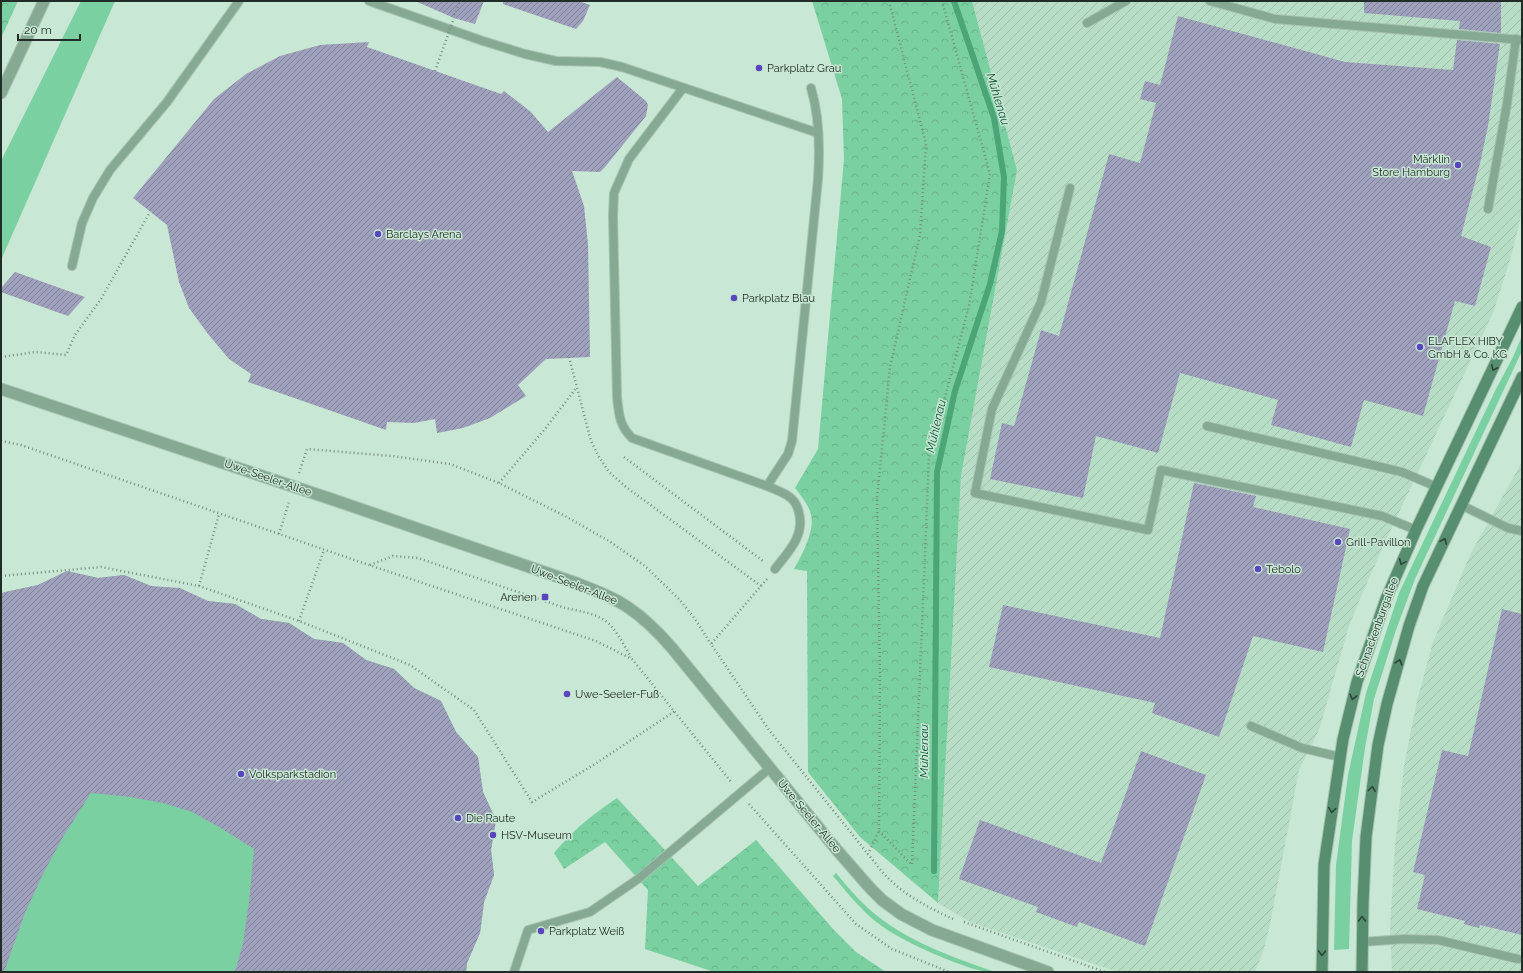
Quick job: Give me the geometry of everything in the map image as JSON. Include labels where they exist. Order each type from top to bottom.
[{"type":"main road","name":"Schnackenburgallee","points":[[1322,972],[1324,865],[1343,738],[1357,682],[1386,599],[1416,530],[1522,308]]},
{"type":"main road","points":[[1362,972],[1366,837],[1378,745],[1384,717],[1409,626],[1423,586],[1522,377]]},
{"type":"street","points":[[1,93],[44,1]]},
{"type":"street","name":"Uwe-Seeler-Allee","points":[[1,389],[576,583],[628,607],[657,631],[870,888],[882,900],[901,914],[945,936],[1048,972]]},
{"type":"lane","points":[[72,266],[82,223],[93,198],[110,170],[167,102],[239,1]]},
{"type":"lane","points":[[369,1],[504,48],[556,61],[600,62],[622,67],[818,133]]},
{"type":"lane","points":[[1087,23],[1126,1]]},
{"type":"lane","points":[[1210,1],[1275,19],[1519,39],[1488,209]]},
{"type":"lane","points":[[683,88],[629,159],[614,193],[613,216],[617,397],[620,419],[625,431],[632,438],[767,486],[792,499],[799,509],[801,521],[800,532],[794,544],[774,569]]},
{"type":"lane","points":[[767,486],[788,454],[792,442],[818,179],[819,155],[816,104],[811,88]]},
{"type":"lane","points":[[1070,188],[1041,302],[992,409],[975,493],[1148,530],[1160,470],[1382,516],[1416,530]]},
{"type":"lane","points":[[1207,426],[1402,472],[1437,487]]},
{"type":"lane","points":[[1461,505],[1508,528],[1522,531]]},
{"type":"lane","points":[[1251,726],[1302,748],[1340,757]]},
{"type":"lane","points":[[514,972],[528,930],[590,912],[638,879],[770,768]]},
{"type":"lane","points":[[1362,942],[1404,938],[1438,940],[1518,959]]},
{"type":"path","points":[[435,71],[460,1]]},
{"type":"path","points":[[868,854],[879,832],[880,677],[877,499],[890,368],[920,235],[926,144],[889,1]]},
{"type":"path","points":[[879,832],[912,864],[929,458],[970,306],[990,174],[942,1]]},
{"type":"path","points":[[1,357],[36,352],[66,355],[75,335],[101,299],[150,212]]},
{"type":"path","points":[[570,358],[591,441],[598,457],[609,472],[626,487],[761,586]]},
{"type":"path","points":[[500,483],[545,429],[577,387]]},
{"type":"path","points":[[1,441],[21,445],[324,550],[596,641],[632,659]]},
{"type":"path","points":[[307,449],[392,456],[450,464],[500,483],[565,516],[609,541],[645,566],[678,599],[695,619],[769,730],[886,876],[902,890],[934,910],[953,919],[1105,972]]},
{"type":"path","points":[[624,457],[774,569],[711,644]]},
{"type":"path","points":[[199,586],[219,514]]},
{"type":"path","points":[[299,621],[324,550]]},
{"type":"path","points":[[369,565],[393,556],[418,558],[565,608],[585,612],[601,618],[611,625],[632,659],[676,711],[740,794],[856,924],[892,949],[949,972]]},
{"type":"path","points":[[1,576],[101,568],[199,586],[299,621],[410,665],[474,710],[532,802],[595,764],[676,711]]},
{"type":"shaded area","points":[[972,1],[1522,1],[1522,212],[1511,257],[1493,313],[1386,540],[1349,626],[1319,730],[1299,770],[1270,925],[1264,949],[1255,972],[1118,972],[970,922],[938,903],[961,476],[1017,170]]},
{"type":"shaded area","points":[[1522,462],[1522,972],[1392,972],[1390,929],[1395,846],[1404,766],[1417,701],[1433,642],[1470,555]]},
{"type":"green space","points":[[1,1],[18,1],[1,38]]},
{"type":"green space","points":[[81,1],[115,1],[1,260],[1,161]]},
{"type":"green space","points":[[812,1],[972,1],[1017,170],[961,476],[938,903],[860,837],[808,772],[807,571],[794,569],[807,543],[812,521],[808,508],[795,488],[818,449],[844,159],[842,99]]},
{"type":"green space","points":[[1522,336],[1522,351],[1415,579],[1396,630],[1374,699],[1365,748],[1352,841],[1349,949],[1334,950],[1336,865],[1348,775],[1366,693],[1399,593]]},
{"type":"green space","name":"Volksparkstadion","points":[[67,571],[98,578],[124,575],[151,586],[208,601],[235,604],[261,619],[289,623],[314,639],[343,643],[366,660],[394,669],[414,688],[441,701],[456,732],[478,757],[483,792],[496,820],[491,850],[494,875],[484,902],[480,933],[467,963],[466,972],[1,972],[1,596],[5,592],[38,585]]},
{"type":"green space","points":[[617,798],[698,886],[756,840],[833,929],[856,952],[886,972],[714,972],[645,949],[648,890],[605,842],[564,869],[554,853],[569,836]]},
{"type":"green space","points":[[836,873],[869,909],[898,930],[913,939],[961,960],[995,972],[978,970],[951,961],[892,933],[875,921],[858,905],[833,876]]},
{"type":"building","points":[[415,1],[484,1],[475,24],[454,18]]},
{"type":"building","points":[[503,1],[579,1],[590,5],[583,21],[576,29],[503,4]]},
{"type":"building","points":[[1364,1],[1501,1],[1501,33],[1459,29],[1460,21],[1364,13]]},
{"type":"building","points":[[1178,16],[1345,62],[1453,70],[1457,40],[1500,44],[1488,126],[1461,236],[1491,247],[1475,306],[1455,301],[1423,416],[1364,400],[1351,447],[1271,425],[1278,400],[1180,373],[1158,453],[1096,436],[1083,498],[990,479],[1002,423],[1014,426],[1041,330],[1059,336],[1109,154],[1140,163],[1156,103],[1140,99],[1145,81],[1160,85]]},
{"type":"building","name":"Barclays Arena","points":[[369,42],[367,47],[501,94],[504,91],[531,112],[548,132],[617,77],[646,101],[648,105],[646,116],[600,172],[572,171],[584,206],[588,244],[590,357],[546,359],[518,385],[526,396],[490,418],[463,428],[437,433],[435,419],[414,423],[387,422],[386,430],[248,382],[251,374],[229,359],[189,308],[179,282],[167,225],[133,198],[214,99],[246,74],[280,56],[320,45]]},
{"type":"building","points":[[15,272],[85,297],[68,316],[1,292],[1,288]]},
{"type":"building","points":[[1194,483],[1256,496],[1253,507],[1350,529],[1323,652],[1253,636],[1219,737],[1152,713],[1155,703],[989,667],[1003,605],[1160,638]]},
{"type":"building","name":"Volksparkstadion","points":[[67,571],[98,578],[124,575],[151,586],[180,588],[208,601],[235,604],[261,619],[289,623],[314,639],[343,643],[366,660],[394,669],[414,688],[441,701],[456,732],[478,757],[483,792],[496,820],[491,850],[494,875],[484,902],[480,933],[467,963],[466,972],[235,972],[243,943],[254,849],[192,812],[163,803],[130,797],[91,793],[63,837],[43,874],[25,913],[4,972],[1,972],[1,593],[38,585]]},
{"type":"building","points":[[1502,609],[1522,614],[1522,935],[1480,925],[1479,928],[1464,924],[1465,921],[1417,909],[1425,875],[1413,872],[1442,750],[1468,756]]},
{"type":"building","points":[[1141,751],[1206,775],[1145,946],[1079,922],[1077,927],[1036,912],[1038,907],[959,879],[980,820],[1101,863]]},
{"type":"waterway","name":"Mühlenau","points":[[934,871],[937,472],[955,391],[990,284],[1002,231],[1004,177],[994,118],[954,1]]},
{"type":"place","name":"Parkplatz Grau","points":[[759,68]]},
{"type":"place","name":"Märklin Store Hamburg","points":[[1458,165]]},
{"type":"place","name":"Barclays Arena","points":[[378,234]]},
{"type":"place","name":"Parkplatz Blau","points":[[734,298]]},
{"type":"place","name":"ELAFLEX HIBY GmbH & Co. KG","points":[[1420,347]]},
{"type":"place","name":"Grill-Pavillon","points":[[1338,542]]},
{"type":"place","name":"Tebolo","points":[[1258,569]]},
{"type":"place","name":"Arenen","points":[[545,597]]},
{"type":"place","name":"Uwe-Seeler-Fuß","points":[[567,694]]},
{"type":"place","name":"Volksparkstadion","points":[[241,774]]},
{"type":"place","name":"Die Raute","points":[[458,818]]},
{"type":"place","name":"HSV-Museum","points":[[493,835]]},
{"type":"place","name":"Parkplatz Weiß","points":[[541,931]]}]
